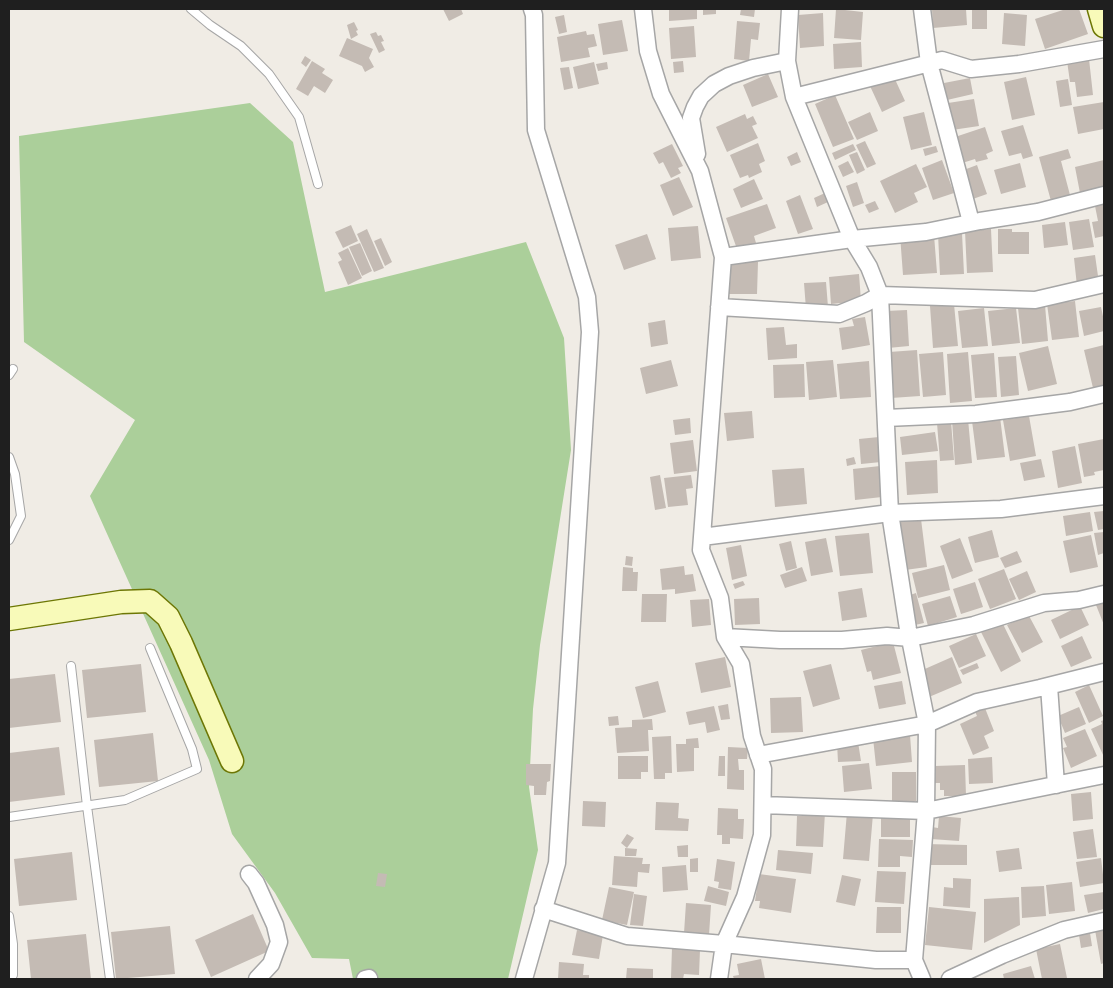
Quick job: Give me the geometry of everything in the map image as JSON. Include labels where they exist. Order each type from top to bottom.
[{"type":"street","points":[[524,979],[556,863],[590,332],[587,297],[536,130],[534,16],[532,9]]},
{"type":"street","points":[[643,9],[648,52],[661,94],[700,171]]},
{"type":"street","points":[[790,9],[787,60],[794,97],[852,239],[870,267],[880,295],[890,513],[910,638],[927,724],[926,811],[914,960],[922,979]]},
{"type":"street","points":[[922,9],[929,64],[971,222]]},
{"type":"street","points":[[1099,9],[1104,26]]},
{"type":"street","points":[[794,97],[942,60],[971,69],[1019,64],[1104,49]]},
{"type":"street","points":[[719,979],[724,944],[745,897],[762,835],[763,769],[752,736],[741,664],[725,637],[720,598],[701,550],[723,257],[700,171],[692,118],[694,107],[701,96],[714,84],[729,76],[753,68],[787,60]]},
{"type":"street","points":[[723,257],[852,239],[926,232],[971,222],[1038,212],[1104,195]]},
{"type":"street","points":[[719,307],[839,314],[880,295],[1035,300],[1104,284]]},
{"type":"street","points":[[886,418],[976,414],[1070,402],[1104,394]]},
{"type":"street","points":[[702,536],[890,513],[1001,509],[1104,496]]},
{"type":"street","points":[[725,637],[780,640],[842,640],[887,636],[910,638],[974,625],[1044,602],[1079,600],[1104,594]]},
{"type":"street","points":[[9,619],[121,602],[150,601],[168,617],[232,761]]},
{"type":"street","points":[[758,755],[927,724],[978,702],[1104,672]]},
{"type":"street","points":[[1049,686],[1056,785]]},
{"type":"street","points":[[763,805],[926,811],[1104,775]]},
{"type":"street","points":[[249,874],[256,884],[276,925],[279,942],[271,964],[258,979]]},
{"type":"street","points":[[543,909],[627,936],[876,960],[914,960]]},
{"type":"street","points":[[950,979],[1002,955],[1064,930],[1104,921]]},
{"type":"lane","points":[[191,9],[240,46],[269,74],[299,117],[318,184]]},
{"type":"lane","points":[[9,457],[15,474],[21,516],[9,540]]},
{"type":"lane","points":[[9,817],[125,800],[197,769],[192,749],[150,648]]},
{"type":"lane","points":[[71,666],[110,979]]},
{"type":"lane","points":[[9,916],[13,944],[13,975],[10,979]]},
{"type":"green space","points":[[250,103],[293,142],[325,292],[526,242],[564,338],[571,450],[540,645],[533,709],[529,787],[538,850],[508,979],[353,979],[349,959],[312,958],[275,893],[232,834],[209,760],[90,496],[135,420],[24,342],[19,136]]},
{"type":"building","points":[[443,9],[461,9],[463,14],[449,21]]},
{"type":"building","points":[[669,9],[697,9],[697,19],[669,21]]},
{"type":"building","points":[[703,9],[716,9],[716,14],[703,15]]},
{"type":"building","points":[[741,9],[755,9],[754,17],[740,15]]},
{"type":"building","points":[[836,9],[863,12],[861,40],[834,38]]},
{"type":"building","points":[[932,9],[966,9],[967,25],[933,28]]},
{"type":"building","points":[[972,9],[987,9],[987,29],[972,29]]},
{"type":"building","points":[[1066,9],[1079,9],[1088,34],[1045,49],[1035,19]]},
{"type":"building","points":[[823,13],[824,46],[800,48],[798,15]]},
{"type":"building","points":[[1004,13],[1027,15],[1025,46],[1002,44]]},
{"type":"building","points":[[564,15],[567,32],[559,34],[555,17]]},
{"type":"building","points":[[622,20],[628,51],[603,55],[598,24]]},
{"type":"building","points":[[737,21],[760,23],[758,40],[751,39],[749,61],[734,59]]},
{"type":"building","points":[[354,22],[358,35],[351,39],[347,25]]},
{"type":"building","points":[[694,26],[696,57],[671,59],[669,28]]},
{"type":"building","points":[[586,31],[587,35],[594,34],[597,46],[588,48],[590,57],[561,62],[557,37]]},
{"type":"building","points":[[376,32],[378,36],[381,35],[384,41],[381,42],[385,50],[379,53],[370,34]]},
{"type":"building","points":[[347,38],[373,49],[369,58],[374,67],[365,72],[362,66],[339,56]]},
{"type":"building","points":[[861,42],[862,67],[834,69],[833,44]]},
{"type":"building","points":[[305,56],[311,60],[306,67],[301,63]]},
{"type":"building","points":[[1089,59],[1093,95],[1077,97],[1075,82],[1070,82],[1067,61]]},
{"type":"building","points":[[312,61],[325,69],[322,73],[333,80],[325,93],[314,86],[308,96],[296,89]]},
{"type":"building","points":[[683,61],[684,72],[674,73],[673,62]]},
{"type":"building","points":[[594,62],[599,84],[578,89],[573,67]]},
{"type":"building","points":[[607,62],[608,69],[598,71],[596,64]]},
{"type":"building","points":[[569,67],[573,88],[564,90],[560,68]]},
{"type":"building","points":[[768,74],[778,97],[752,107],[743,85]]},
{"type":"building","points":[[893,75],[905,101],[882,112],[870,86]]},
{"type":"building","points":[[1026,77],[1035,115],[1012,120],[1004,82]]},
{"type":"building","points":[[970,78],[973,94],[947,100],[944,83]]},
{"type":"building","points":[[1068,79],[1072,105],[1060,107],[1056,81]]},
{"type":"building","points":[[835,95],[854,139],[833,147],[815,104]]},
{"type":"building","points":[[974,99],[979,126],[952,130],[948,103]]},
{"type":"building","points":[[1104,102],[1104,129],[1078,134],[1073,107]]},
{"type":"building","points":[[870,112],[878,131],[857,140],[848,122]]},
{"type":"building","points":[[924,112],[932,145],[911,150],[903,117]]},
{"type":"building","points":[[745,114],[747,119],[753,116],[757,124],[752,126],[758,138],[727,152],[716,127]]},
{"type":"building","points":[[1023,125],[1033,156],[1023,159],[1021,153],[1009,156],[1001,131]]},
{"type":"building","points":[[985,127],[993,151],[986,154],[988,159],[976,162],[975,159],[959,164],[955,137]]},
{"type":"building","points":[[865,141],[876,164],[867,168],[856,145]]},
{"type":"building","points":[[758,143],[765,161],[759,164],[762,172],[749,178],[748,175],[740,178],[730,155]]},
{"type":"building","points":[[672,144],[683,166],[678,168],[681,173],[671,178],[663,162],[659,164],[653,153]]},
{"type":"building","points":[[853,144],[856,150],[835,160],[832,153]]},
{"type":"building","points":[[936,146],[938,152],[925,156],[923,149]]},
{"type":"building","points":[[1068,149],[1071,158],[1061,161],[1070,195],[1051,201],[1039,157]]},
{"type":"building","points":[[797,152],[801,162],[791,166],[787,157]]},
{"type":"building","points":[[857,152],[865,170],[857,174],[849,155]]},
{"type":"building","points":[[942,160],[954,193],[933,200],[922,168]]},
{"type":"building","points":[[1104,160],[1104,187],[1080,193],[1075,167]]},
{"type":"building","points":[[848,161],[854,172],[843,177],[838,166]]},
{"type":"building","points":[[1020,163],[1026,187],[1001,194],[994,170]]},
{"type":"building","points":[[916,164],[927,187],[914,193],[918,202],[895,213],[880,181]]},
{"type":"building","points":[[977,165],[987,194],[970,200],[961,171]]},
{"type":"building","points":[[679,177],[693,207],[673,216],[660,185]]},
{"type":"building","points":[[754,179],[763,199],[741,208],[733,189]]},
{"type":"building","points":[[857,182],[864,203],[853,207],[846,186]]},
{"type":"building","points":[[825,193],[828,202],[817,207],[814,198]]},
{"type":"building","points":[[800,195],[813,229],[798,234],[786,201]]},
{"type":"building","points":[[1104,199],[1104,236],[1095,238],[1092,222],[1098,221],[1094,201]]},
{"type":"building","points":[[875,201],[879,209],[869,213],[865,205]]},
{"type":"building","points":[[767,204],[776,228],[754,236],[756,243],[737,249],[726,218]]},
{"type":"building","points":[[1089,219],[1094,247],[1073,250],[1069,222]]},
{"type":"building","points":[[1065,222],[1068,245],[1044,248],[1042,225]]},
{"type":"building","points":[[351,225],[358,241],[343,248],[335,232]]},
{"type":"building","points":[[698,226],[701,258],[671,261],[668,228]]},
{"type":"building","points":[[367,229],[384,268],[374,272],[357,234]]},
{"type":"building","points":[[991,229],[993,272],[967,273],[965,231]]},
{"type":"building","points":[[998,229],[1012,229],[1012,232],[1029,232],[1029,254],[998,254]]},
{"type":"building","points":[[962,233],[964,274],[940,275],[938,234]]},
{"type":"building","points":[[647,234],[656,259],[624,270],[615,245]]},
{"type":"building","points":[[900,235],[934,235],[937,273],[903,275]]},
{"type":"building","points":[[381,238],[392,262],[385,266],[374,241]]},
{"type":"building","points":[[360,243],[372,271],[362,276],[349,247]]},
{"type":"building","points":[[348,248],[362,278],[348,285],[338,262],[342,260],[338,253]]},
{"type":"building","points":[[1095,255],[1099,283],[1077,286],[1074,258]]},
{"type":"building","points":[[729,262],[758,262],[757,294],[728,294]]},
{"type":"building","points":[[859,274],[861,301],[831,304],[829,277]]},
{"type":"building","points":[[826,282],[828,307],[806,309],[804,283]]},
{"type":"building","points":[[1075,301],[1079,337],[1052,340],[1047,304]]},
{"type":"building","points":[[954,304],[958,346],[933,348],[930,306]]},
{"type":"building","points":[[1045,305],[1048,341],[1022,344],[1018,308]]},
{"type":"building","points":[[1101,307],[1104,331],[1084,336],[1079,311]]},
{"type":"building","points":[[984,308],[988,346],[962,348],[958,311]]},
{"type":"building","points":[[1016,308],[1020,343],[992,346],[988,311]]},
{"type":"building","points":[[907,310],[909,346],[888,348],[886,311]]},
{"type":"building","points":[[865,317],[870,345],[842,350],[839,328],[854,326],[852,319]]},
{"type":"building","points":[[665,320],[668,344],[651,347],[648,323]]},
{"type":"building","points":[[784,327],[786,345],[797,344],[797,358],[768,360],[766,328]]},
{"type":"building","points":[[1104,345],[1104,386],[1093,388],[1084,350]]},
{"type":"building","points":[[1048,346],[1057,384],[1028,391],[1019,353]]},
{"type":"building","points":[[917,350],[920,396],[891,398],[889,352]]},
{"type":"building","points":[[943,352],[946,395],[923,397],[919,354]]},
{"type":"building","points":[[968,352],[972,401],[950,403],[947,354]]},
{"type":"building","points":[[994,353],[997,397],[975,398],[971,355]]},
{"type":"building","points":[[1016,356],[1019,395],[1001,397],[998,357]]},
{"type":"building","points":[[671,360],[678,386],[646,394],[640,368]]},
{"type":"building","points":[[833,360],[837,397],[809,400],[806,362]]},
{"type":"building","points":[[869,361],[871,397],[840,399],[837,364]]},
{"type":"building","points":[[804,364],[805,397],[774,398],[773,365]]},
{"type":"building","points":[[752,411],[754,438],[727,441],[724,413]]},
{"type":"building","points":[[1029,416],[1036,456],[1010,461],[1003,420]]},
{"type":"building","points":[[1000,417],[1005,457],[977,460],[972,421]]},
{"type":"building","points":[[690,418],[691,433],[675,435],[673,420]]},
{"type":"building","points":[[968,419],[972,463],[955,465],[952,420]]},
{"type":"building","points":[[951,421],[954,460],[940,461],[937,423]]},
{"type":"building","points":[[935,432],[938,451],[902,455],[900,437]]},
{"type":"building","points":[[879,437],[881,462],[861,464],[859,439]]},
{"type":"building","points":[[1104,439],[1104,470],[1094,472],[1095,475],[1084,477],[1078,444]]},
{"type":"building","points":[[693,440],[697,471],[674,474],[670,443]]},
{"type":"building","points":[[1075,446],[1082,483],[1058,488],[1052,451]]},
{"type":"building","points":[[854,457],[856,464],[847,466],[846,459]]},
{"type":"building","points":[[1041,459],[1045,477],[1024,481],[1020,463]]},
{"type":"building","points":[[937,460],[938,493],[907,495],[905,462]]},
{"type":"building","points":[[880,466],[882,497],[855,500],[853,469]]},
{"type":"building","points":[[804,468],[807,504],[775,507],[772,470]]},
{"type":"building","points":[[660,475],[666,508],[655,510],[650,477]]},
{"type":"building","points":[[691,475],[693,488],[686,489],[688,505],[668,507],[664,478]]},
{"type":"building","points":[[1104,511],[1104,529],[1098,530],[1094,512]]},
{"type":"building","points":[[1090,512],[1093,531],[1066,536],[1063,516]]},
{"type":"building","points":[[921,519],[927,567],[905,570],[899,522]]},
{"type":"building","points":[[992,530],[999,557],[975,563],[968,537]]},
{"type":"building","points":[[1104,532],[1104,553],[1098,555],[1094,533]]},
{"type":"building","points":[[869,533],[873,573],[840,576],[835,536]]},
{"type":"building","points":[[1091,535],[1098,567],[1070,573],[1063,541]]},
{"type":"building","points":[[826,538],[833,572],[811,576],[805,542]]},
{"type":"building","points":[[960,538],[973,571],[952,579],[940,546]]},
{"type":"building","points":[[791,541],[797,568],[786,571],[779,544]]},
{"type":"building","points":[[741,545],[747,576],[732,580],[726,548]]},
{"type":"building","points":[[1017,551],[1022,562],[1005,568],[1000,558]]},
{"type":"building","points":[[626,556],[633,557],[632,566],[625,565]]},
{"type":"building","points":[[944,565],[950,590],[918,598],[912,573]]},
{"type":"building","points":[[684,566],[685,575],[693,574],[696,591],[675,594],[675,589],[662,590],[660,569]]},
{"type":"building","points":[[623,567],[633,568],[633,572],[638,572],[637,591],[622,591]]},
{"type":"building","points":[[802,567],[807,581],[785,588],[780,575]]},
{"type":"building","points":[[1004,569],[1016,599],[990,609],[978,579]]},
{"type":"building","points":[[1027,571],[1036,592],[1019,600],[1009,579]]},
{"type":"building","points":[[743,581],[745,585],[735,589],[733,584]]},
{"type":"building","points":[[975,582],[983,607],[961,614],[953,589]]},
{"type":"building","points":[[862,588],[867,617],[842,621],[838,592]]},
{"type":"building","points":[[916,593],[924,623],[915,625],[907,596]]},
{"type":"building","points":[[642,594],[667,594],[666,622],[641,622]]},
{"type":"building","points":[[950,596],[957,617],[928,626],[922,604]]},
{"type":"building","points":[[759,598],[760,624],[735,625],[734,599]]},
{"type":"building","points":[[709,599],[711,625],[692,627],[690,600]]},
{"type":"building","points":[[1104,602],[1104,625],[1096,605]]},
{"type":"building","points":[[1080,606],[1089,625],[1060,639],[1051,620]]},
{"type":"building","points":[[1028,614],[1043,642],[1022,653],[1007,625]]},
{"type":"building","points":[[1002,622],[1021,661],[1001,672],[981,632]]},
{"type":"building","points":[[976,634],[986,656],[959,668],[949,646]]},
{"type":"building","points":[[1082,636],[1092,658],[1071,667],[1061,646]]},
{"type":"building","points":[[893,642],[901,673],[873,680],[871,671],[867,672],[861,650]]},
{"type":"building","points":[[725,657],[731,687],[701,693],[695,663]]},
{"type":"building","points":[[952,657],[962,683],[929,697],[918,672]]},
{"type":"building","points":[[977,663],[979,668],[963,675],[960,670]]},
{"type":"building","points":[[141,664],[146,712],[87,718],[82,670]]},
{"type":"building","points":[[831,664],[840,699],[813,707],[803,671]]},
{"type":"building","points":[[55,674],[61,722],[9,728],[9,679]]},
{"type":"building","points":[[658,681],[666,712],[643,718],[635,687]]},
{"type":"building","points":[[902,681],[906,704],[879,709],[874,686]]},
{"type":"building","points":[[1089,685],[1103,716],[1089,723],[1075,692]]},
{"type":"building","points":[[801,697],[803,732],[771,733],[770,698]]},
{"type":"building","points":[[983,703],[994,731],[984,736],[989,748],[973,755],[960,724],[977,716],[973,707]]},
{"type":"building","points":[[728,704],[730,719],[721,720],[718,706]]},
{"type":"building","points":[[714,706],[720,730],[707,733],[705,722],[689,725],[686,712]]},
{"type":"building","points":[[1079,707],[1086,724],[1065,733],[1058,716]]},
{"type":"building","points":[[618,716],[619,725],[609,726],[608,717]]},
{"type":"building","points":[[652,719],[653,730],[648,730],[649,751],[617,753],[615,728],[632,727],[632,720]]},
{"type":"building","points":[[1104,720],[1104,757],[1091,729],[1102,724],[1101,721]]},
{"type":"building","points":[[1085,729],[1097,756],[1071,768],[1063,748],[1067,747],[1063,738]]},
{"type":"building","points":[[153,733],[158,781],[99,787],[94,740]]},
{"type":"building","points":[[910,735],[912,762],[876,766],[873,738]]},
{"type":"building","points":[[671,736],[672,773],[665,773],[665,779],[654,779],[652,737]]},
{"type":"building","points":[[698,738],[699,748],[694,748],[694,771],[677,772],[676,744],[686,744],[686,739]]},
{"type":"building","points":[[858,742],[861,761],[838,762],[837,743]]},
{"type":"building","points":[[59,747],[65,795],[9,802],[9,753]]},
{"type":"building","points":[[728,747],[748,748],[747,759],[738,759],[739,770],[744,770],[744,790],[727,789]]},
{"type":"building","points":[[618,756],[648,756],[648,772],[641,772],[641,779],[618,779]]},
{"type":"building","points":[[719,756],[725,756],[725,776],[718,776]]},
{"type":"building","points":[[992,757],[993,783],[969,784],[968,759]]},
{"type":"building","points":[[869,763],[872,789],[844,792],[842,766]]},
{"type":"building","points":[[526,764],[551,764],[550,781],[547,782],[546,795],[534,795],[534,786],[526,785]]},
{"type":"building","points":[[965,765],[966,796],[944,796],[944,790],[940,790],[940,783],[935,783],[935,766]]},
{"type":"building","points":[[892,772],[916,772],[916,801],[892,802]]},
{"type":"building","points":[[1091,792],[1093,819],[1073,821],[1071,794]]},
{"type":"building","points":[[583,801],[606,802],[605,827],[582,826]]},
{"type":"building","points":[[656,802],[679,803],[678,818],[689,819],[688,831],[655,830]]},
{"type":"building","points":[[718,808],[738,809],[738,819],[744,819],[743,839],[730,838],[730,844],[722,844],[722,835],[717,835]]},
{"type":"building","points":[[802,811],[825,812],[823,847],[796,846],[797,816],[802,816]]},
{"type":"building","points":[[847,812],[873,814],[869,861],[843,859]]},
{"type":"building","points":[[881,813],[910,814],[910,837],[881,837]]},
{"type":"building","points":[[939,816],[961,818],[959,841],[931,839],[932,827],[938,828]]},
{"type":"building","points":[[1093,829],[1097,857],[1077,859],[1073,832]]},
{"type":"building","points":[[627,834],[634,838],[627,848],[621,843]]},
{"type":"building","points":[[879,839],[913,840],[912,857],[900,856],[900,867],[878,867]]},
{"type":"building","points":[[926,844],[967,845],[967,865],[929,865]]},
{"type":"building","points":[[688,845],[688,857],[678,857],[677,846]]},
{"type":"building","points":[[625,848],[637,849],[636,856],[625,856]]},
{"type":"building","points":[[1019,848],[1022,869],[999,872],[996,851]]},
{"type":"building","points":[[778,850],[813,853],[811,874],[776,870]]},
{"type":"building","points":[[72,852],[77,900],[19,906],[14,859]]},
{"type":"building","points":[[614,856],[643,858],[642,864],[650,864],[649,873],[638,872],[637,887],[612,885]]},
{"type":"building","points":[[698,858],[698,872],[690,872],[690,859]]},
{"type":"building","points":[[1101,858],[1104,883],[1080,887],[1076,862]]},
{"type":"building","points":[[717,859],[735,862],[731,890],[718,888],[719,882],[714,881]]},
{"type":"building","points":[[686,865],[688,890],[663,892],[662,867]]},
{"type":"building","points":[[877,871],[906,872],[904,904],[875,902]]},
{"type":"building","points":[[378,873],[387,874],[385,887],[376,886]]},
{"type":"building","points":[[759,874],[796,879],[791,913],[759,908],[760,901],[755,901]]},
{"type":"building","points":[[842,875],[861,879],[855,906],[836,902]]},
{"type":"building","points":[[953,878],[971,879],[970,908],[943,906],[944,887],[953,888]]},
{"type":"building","points":[[1072,882],[1075,911],[1049,914],[1046,885]]},
{"type":"building","points":[[708,886],[729,892],[726,906],[704,901]]},
{"type":"building","points":[[1044,886],[1046,916],[1022,918],[1021,887]]},
{"type":"building","points":[[609,887],[634,892],[627,925],[602,920]]},
{"type":"building","points":[[1104,892],[1104,909],[1088,913],[1084,895]]},
{"type":"building","points":[[634,894],[647,896],[643,926],[630,925]]},
{"type":"building","points":[[1019,897],[1020,925],[984,943],[984,899]]},
{"type":"building","points":[[686,903],[711,905],[709,935],[684,933]]},
{"type":"building","points":[[877,907],[901,907],[901,933],[876,933]]},
{"type":"building","points":[[929,907],[976,912],[972,950],[925,945]]},
{"type":"building","points":[[253,914],[269,951],[211,977],[195,940]]},
{"type":"building","points":[[170,926],[175,974],[116,979],[111,932]]},
{"type":"building","points":[[1104,928],[1104,963],[1101,964],[1095,930]]},
{"type":"building","points":[[577,930],[603,935],[599,959],[572,955]]},
{"type":"building","points":[[1090,933],[1092,946],[1081,948],[1079,935]]},
{"type":"building","points":[[86,934],[91,979],[31,979],[27,940]]},
{"type":"building","points":[[1060,944],[1067,978],[1042,979],[1036,949]]},
{"type":"building","points":[[672,948],[700,950],[699,975],[684,974],[683,979],[671,978]]},
{"type":"building","points":[[761,959],[765,979],[734,979],[733,976],[739,975],[737,964]]},
{"type":"building","points":[[559,962],[584,964],[583,975],[589,975],[589,979],[558,979]]},
{"type":"building","points":[[1031,966],[1035,979],[1004,979],[1003,974]]},
{"type":"building","points":[[627,968],[653,969],[653,979],[626,979]]}]
